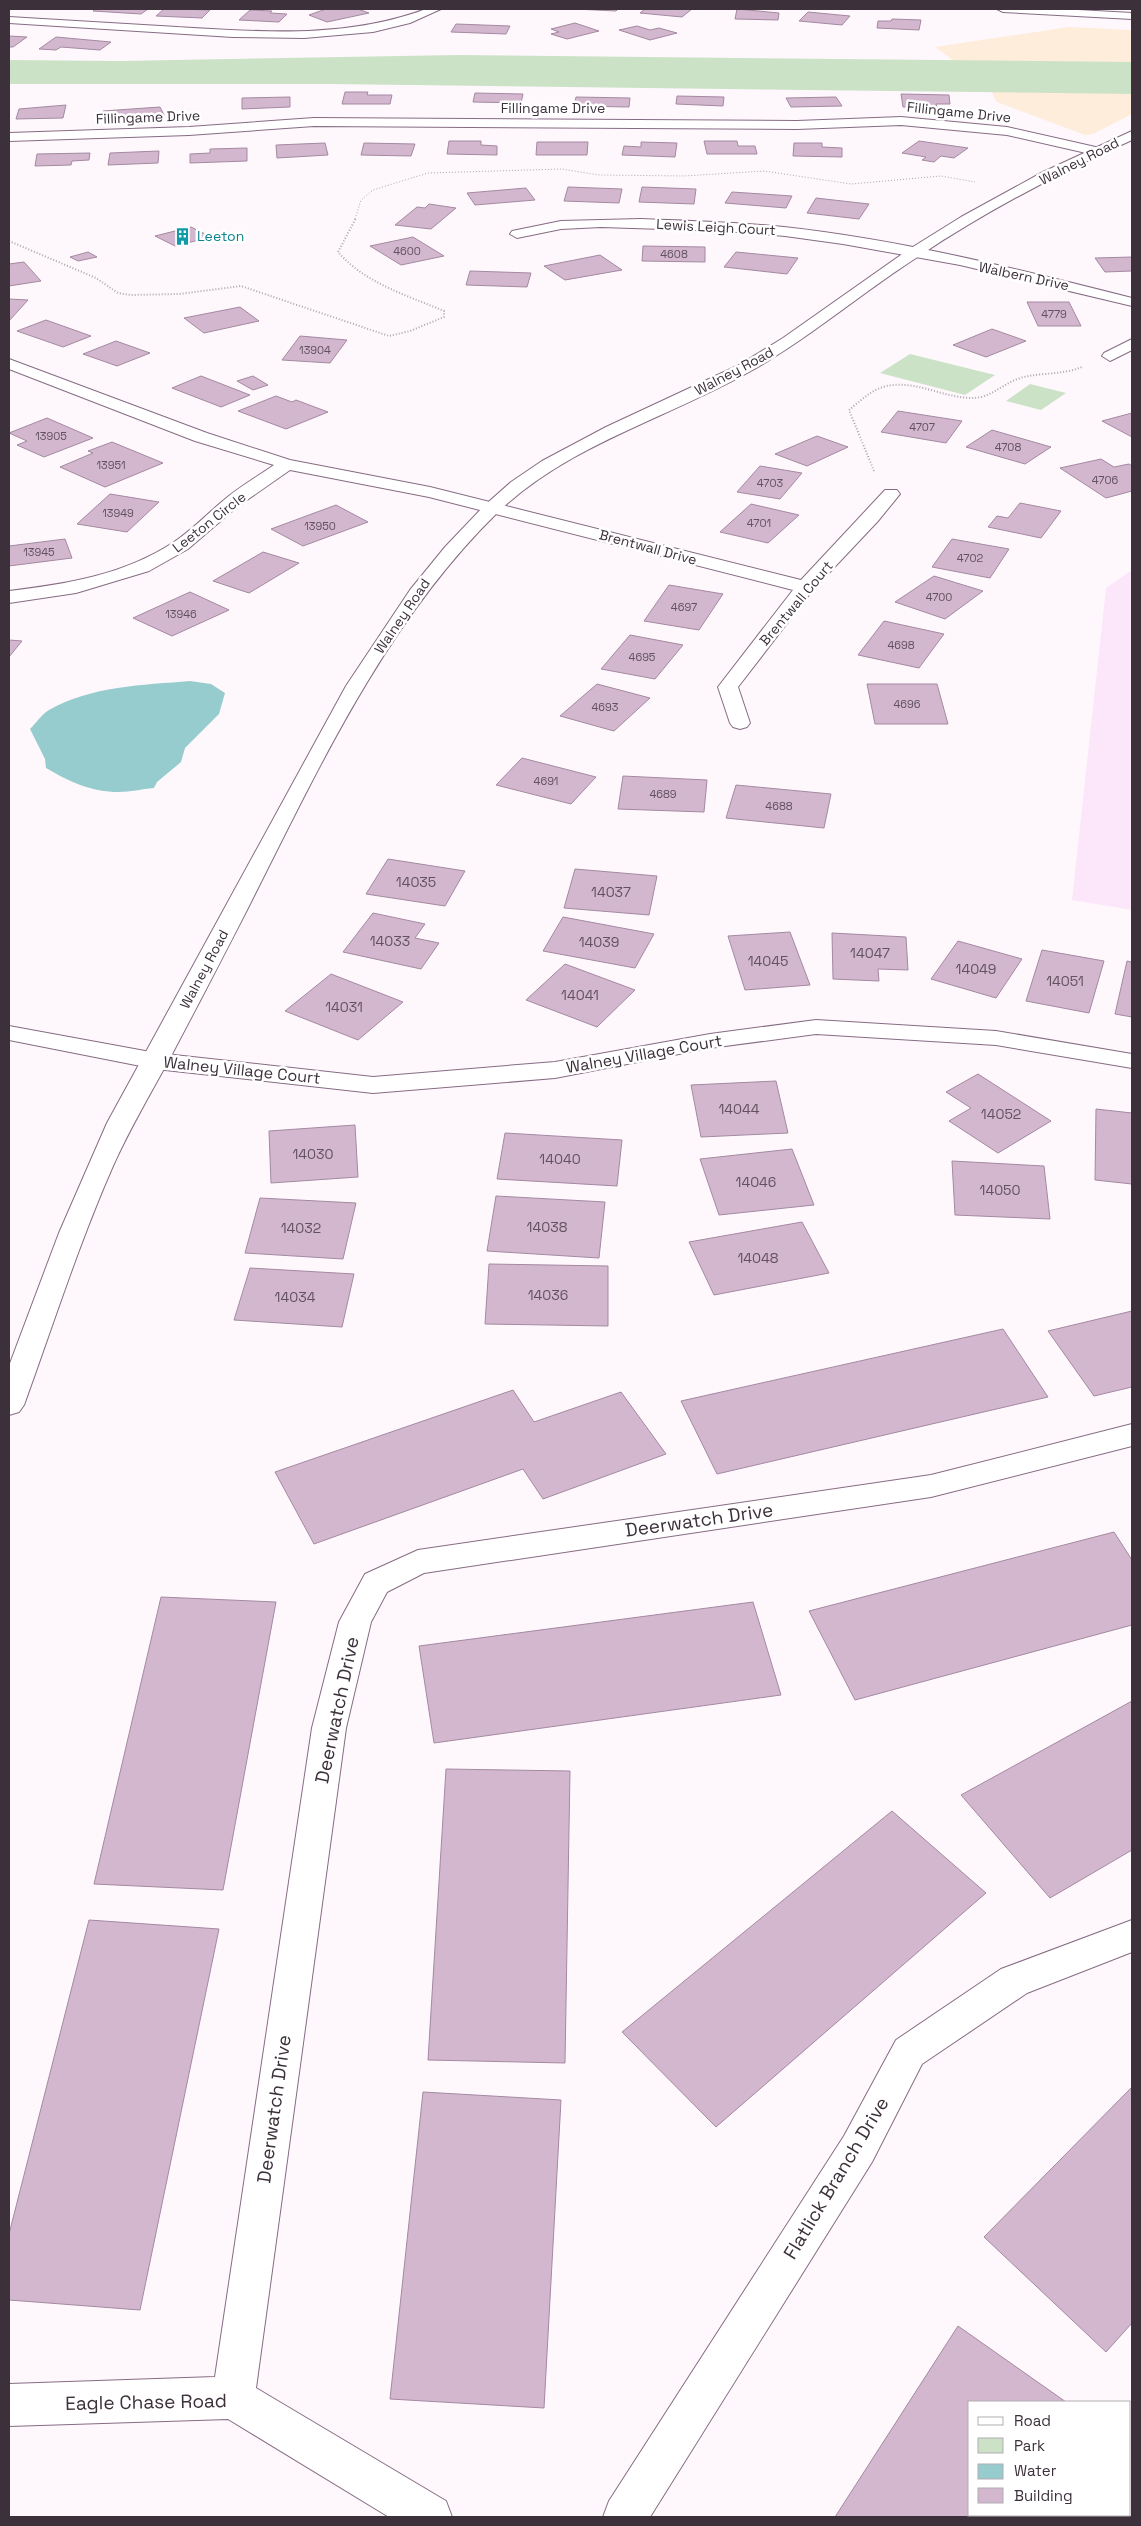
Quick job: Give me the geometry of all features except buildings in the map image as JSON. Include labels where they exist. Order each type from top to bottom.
[{"type":"street","points":[[9,20],[253,35],[292,35],[370,27],[414,17],[435,9]]},
{"type":"street","points":[[1003,9],[1132,16]]},
{"type":"street","name":"Fillingame Drive","points":[[9,137],[189,131],[314,122],[797,125],[901,121],[991,128],[1095,151]]},
{"type":"street","name":"Walney Road","points":[[9,1405],[89,1192],[117,1129],[156,1061],[336,716],[400,617],[435,568],[491,508],[517,486],[569,454],[758,360],[829,314],[915,252],[985,210],[1095,151],[1132,135]]},
{"type":"street","name":"Lewis Leigh Court","points":[[517,234],[583,223],[710,224],[788,230],[915,252]]},
{"type":"street","name":"Walbern Drive","points":[[915,252],[1132,302]]},
{"type":"street","points":[[1110,356],[1132,344]]},
{"type":"street","points":[[9,364],[201,437],[287,464],[430,492],[491,508]]},
{"type":"street","name":"Leeton Circle","points":[[9,597],[39,594],[104,580],[160,558],[182,545],[232,503],[287,464]]},
{"type":"street","name":"Brentwall Court","points":[[740,722],[728,687],[805,587],[872,517],[890,494]]},
{"type":"street","name":"Brentwall Drive","points":[[491,508],[805,587]]},
{"type":"street","name":"Walney Village Court","points":[[9,1033],[156,1061],[373,1085],[555,1070],[710,1042],[816,1028],[996,1038],[1132,1061]]},
{"type":"street","name":"Deerwatch Drive","points":[[233,2398],[329,1728],[355,1622],[376,1583],[418,1562],[930,1486],[1132,1435]]},
{"type":"street","name":"Flatlick Branch Drive","points":[[625,2517],[858,2149],[909,2052],[1014,1981],[1132,1936]]},
{"type":"street","name":"Eagle Chase Road","points":[[9,2405],[233,2398],[430,2517]]},
{"type":"path","points":[[9,241],[96,278],[118,293],[131,295],[178,294],[241,286],[389,336],[402,335],[424,326],[444,317],[444,312],[378,282],[345,262],[338,252],[342,241],[358,218],[361,200],[373,190],[428,173],[562,169],[599,175],[684,176],[764,171],[851,184],[941,176],[982,184]]},
{"type":"path","points":[[890,494],[873,468],[850,410],[879,388],[897,385],[913,386],[970,398],[985,398],[1017,380],[1066,373],[1110,356]]},
{"type":"shaded area","points":[[1069,27],[1132,30],[1132,114],[1093,134],[1085,135],[997,102],[989,87],[935,47]]},
{"type":"shaded area","points":[[1132,570],[1132,910],[1072,900],[1106,588]]},
{"type":"green space","points":[[458,55],[1132,62],[1132,94],[328,84],[9,84],[9,60],[120,61]]},
{"type":"green space","points":[[910,354],[995,375],[965,395],[880,373]]},
{"type":"green space","points":[[1030,384],[1066,393],[1041,410],[1006,401]]},
{"type":"water","points":[[190,681],[211,684],[225,693],[219,714],[185,748],[181,762],[157,782],[154,788],[109,792],[72,782],[46,768],[45,759],[30,729],[49,710],[65,702],[100,691]]},
{"type":"place","name":"Leeton","points":[[183,236]]}]
